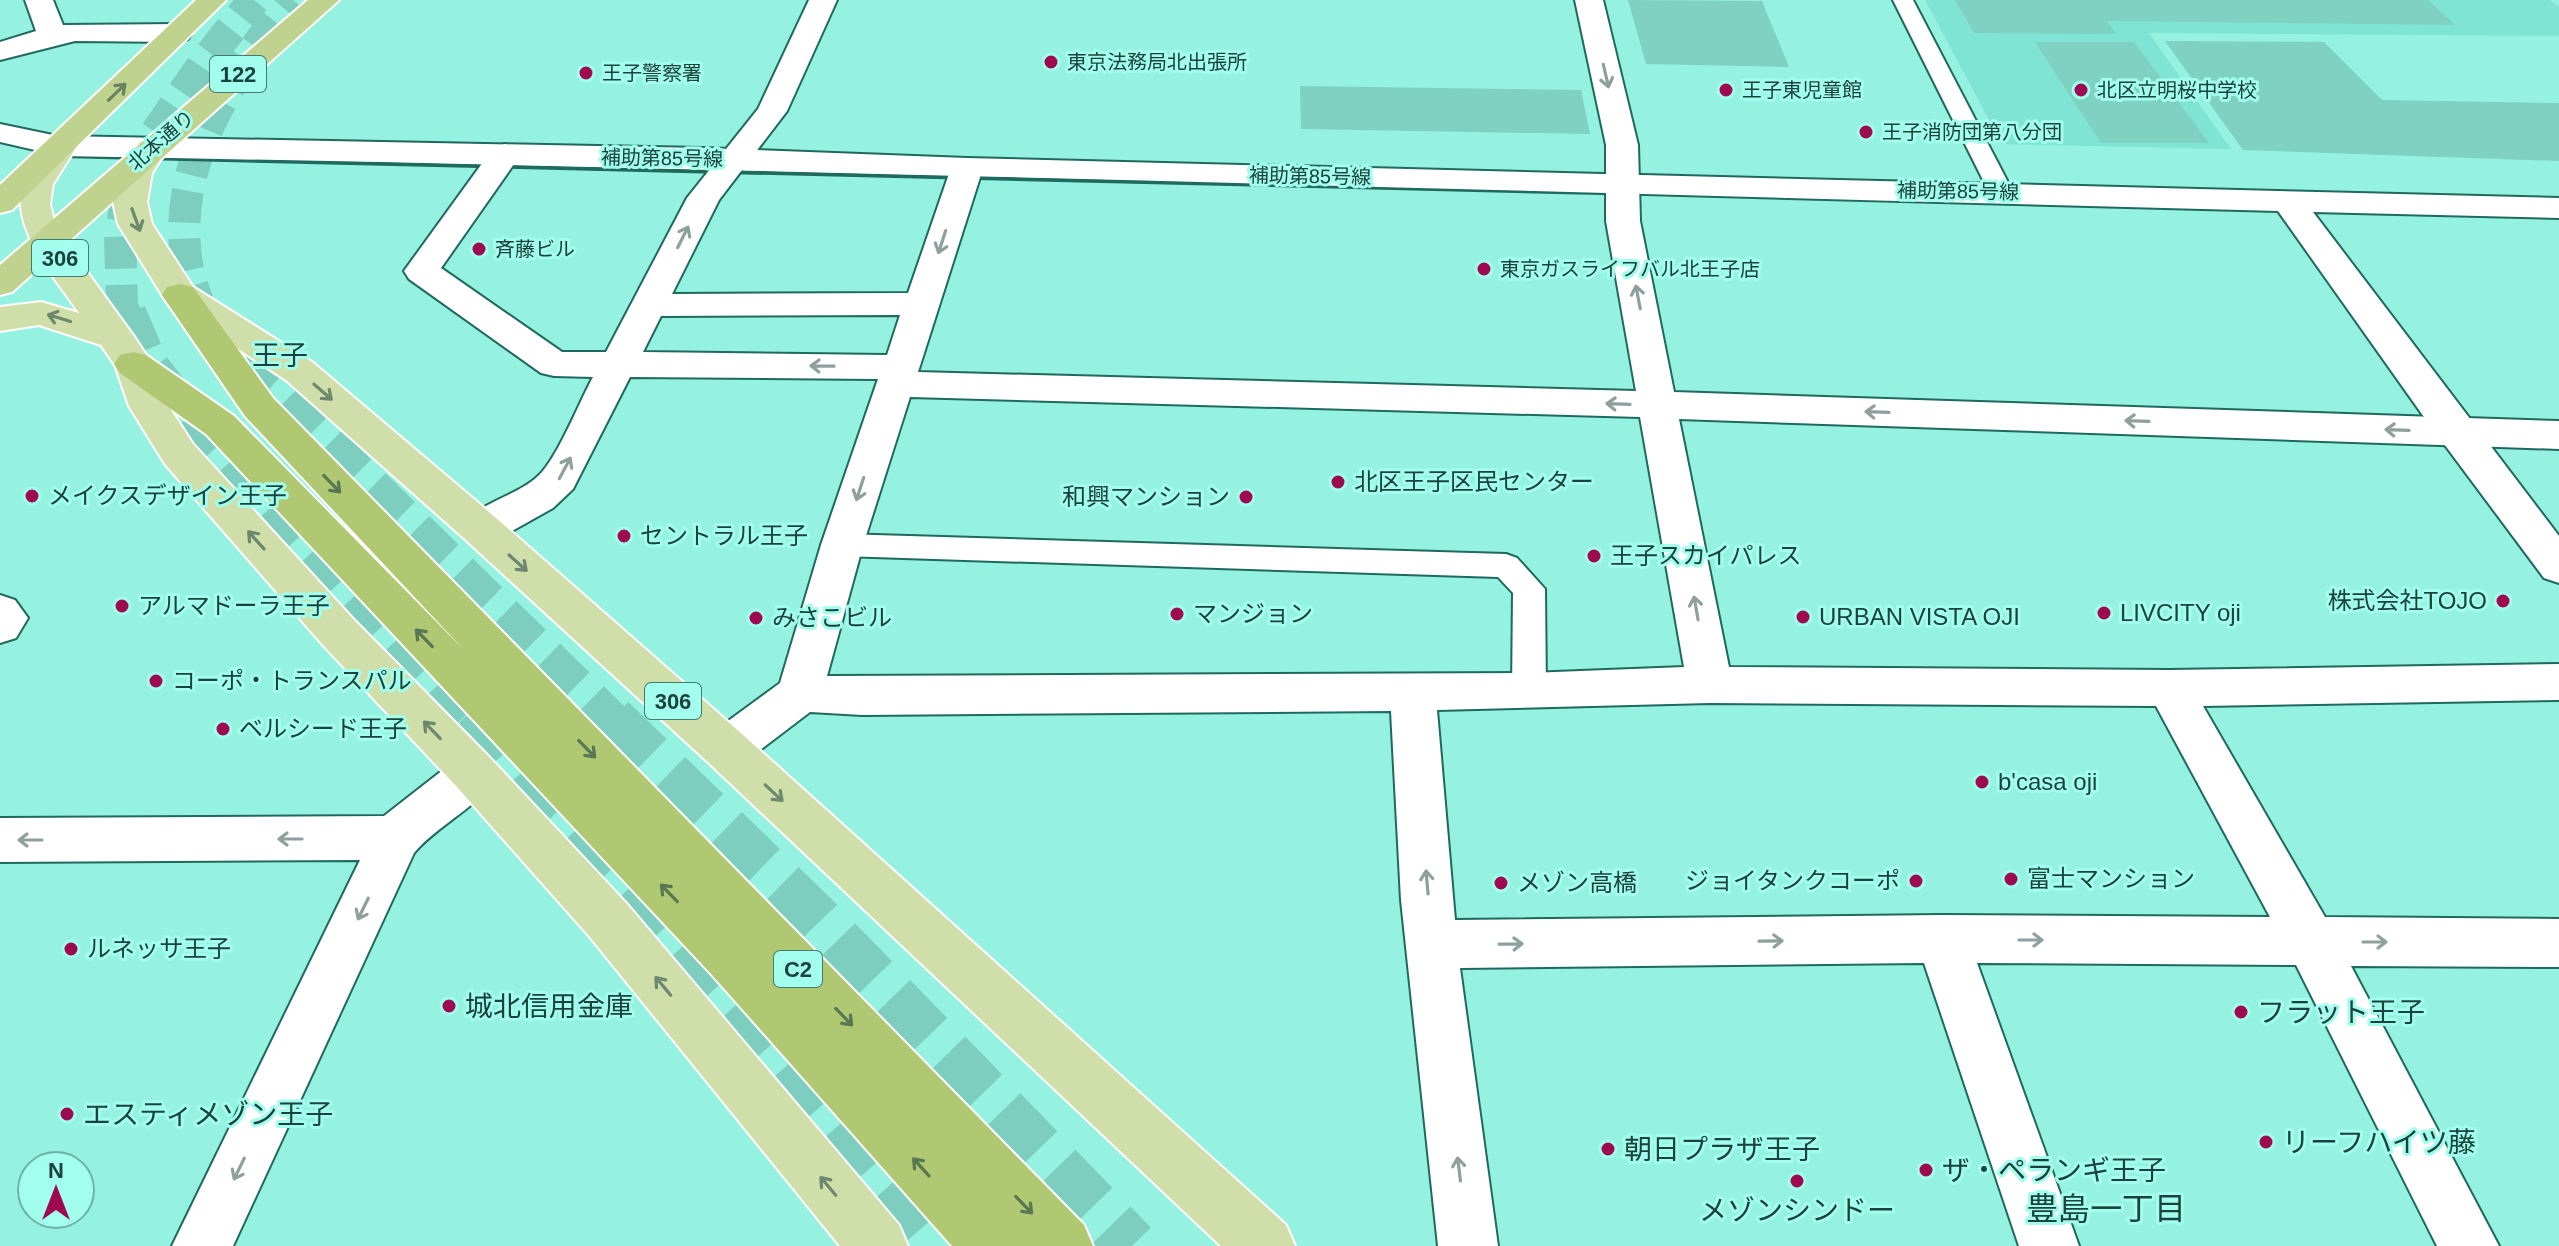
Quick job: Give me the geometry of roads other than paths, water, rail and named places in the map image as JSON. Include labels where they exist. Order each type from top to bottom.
[{"type":"highway","points":[[0,203],[212,0]]},
{"type":"highway","name":"北本通り","points":[[0,284],[325,0]]},
{"type":"highway","name":"C2","points":[[180,295],[259,407],[732,959],[992,1246]]},
{"type":"highway","name":"C2","points":[[125,351],[220,425],[515,703],[1063,1246]]},
{"type":"main road","name":"306","points":[[61,146],[43,169],[35,189],[32,208],[39,229],[125,351],[148,406],[179,454],[339,633],[474,773],[608,920],[878,1246]]},
{"type":"main road","name":"306","points":[[151,149],[136,173],[130,202],[135,224],[180,295],[299,371],[481,529],[726,749],[1265,1246]]},
{"type":"main road","points":[[0,319],[41,313],[125,351]]},
{"type":"street","points":[[39,0],[52,35]]},
{"type":"street","points":[[481,529],[539,498],[559,479],[704,198],[772,111],[823,0]]},
{"type":"street","points":[[1589,0],[1622,145],[1623,221],[1710,685]]},
{"type":"street","points":[[0,51],[52,35],[75,32],[178,33]]},
{"type":"street","points":[[0,133],[61,146]]},
{"type":"street","points":[[0,153],[61,146]]},
{"type":"street","name":"補助第85号線","points":[[61,146],[505,154],[2559,208]]},
{"type":"street","points":[[505,154],[421,271],[554,364],[2559,435]]},
{"type":"street","points":[[801,693],[807,661],[842,545],[967,168]]},
{"type":"street","points":[[2287,200],[2559,567]]},
{"type":"street","points":[[648,305],[922,304]]},
{"type":"street","points":[[0,612],[6,618],[0,626]]},
{"type":"street","points":[[726,749],[801,693],[862,696],[1529,691],[1710,685],[2169,688],[2559,682]]},
{"type":"street","points":[[2169,688],[2311,942],[2469,1246]]},
{"type":"street","points":[[1413,692],[1414,746],[1433,944],[1468,1246]]},
{"type":"street","points":[[202,1246],[396,838],[411,821],[474,773]]},
{"type":"street","points":[[0,840],[396,838]]},
{"type":"street","points":[[1942,939],[2049,1246]]},
{"type":"street","points":[[1433,944],[1942,939],[2559,943]]},
{"type":"lane","points":[[1903,0],[2001,192]]},
{"type":"lane","points":[[842,545],[1506,566],[1529,589],[1529,691]]},
{"type":"tunnel","points":[[126,316],[122,306],[120,236],[131,175],[149,143],[206,60],[254,0]]},
{"type":"tunnel","points":[[203,316],[187,264],[184,221],[198,152],[229,87],[293,0]]},
{"type":"tunnel","points":[[126,314],[148,366],[203,438],[463,723]]},
{"type":"tunnel","points":[[202,314],[216,339],[236,361],[280,399],[612,723]]},
{"type":"tunnel","points":[[461,721],[736,1021],[933,1246]]},
{"type":"tunnel","points":[[610,721],[812,917],[1132,1246]]},
{"type":"place","name":"東京法務局北出張所","points":[[1051,62]]},
{"type":"place","name":"王子警察署","points":[[586,73]]},
{"type":"place","name":"王子東児童館","points":[[1726,90]]},
{"type":"place","name":"北区立明桜中学校","points":[[2081,90]]},
{"type":"place","name":"王子消防団第八分団","points":[[1866,132]]},
{"type":"place","name":"斉藤ビル","points":[[479,249]]},
{"type":"place","name":"東京ガスライフバル北王子店","points":[[1484,269]]},
{"type":"place","name":"北区王子区民センター","points":[[1338,482]]},
{"type":"place","name":"メイクスデザイン王子","points":[[32,496]]},
{"type":"place","name":"和興マンション","points":[[1246,497]]},
{"type":"place","name":"セントラル王子","points":[[624,536]]},
{"type":"place","name":"王子スカイパレス","points":[[1594,556]]},
{"type":"place","name":"株式会社TOJO","points":[[2503,601]]},
{"type":"place","name":"アルマドーラ王子","points":[[122,606]]},
{"type":"place","name":"LIVCITY oji","points":[[2104,613]]},
{"type":"place","name":"マンジョン","points":[[1177,614]]},
{"type":"place","name":"URBAN VISTA OJI","points":[[1803,617]]},
{"type":"place","name":"みさこビル","points":[[756,618]]},
{"type":"place","name":"コーポ・トランスパル","points":[[156,681]]},
{"type":"place","name":"ベルシード王子","points":[[223,729]]},
{"type":"place","name":"b'casa oji","points":[[1982,782]]},
{"type":"place","name":"富士マンション","points":[[2011,879]]},
{"type":"place","name":"ジョイタンクコーポ","points":[[1916,881]]},
{"type":"place","name":"メゾン高橋","points":[[1501,883]]},
{"type":"place","name":"ルネッサ王子","points":[[71,949]]},
{"type":"place","name":"城北信用金庫","points":[[449,1006]]},
{"type":"place","name":"フラット王子","points":[[2241,1012]]},
{"type":"place","name":"エスティメゾン王子","points":[[67,1114]]},
{"type":"place","name":"リーフハイツ藤","points":[[2266,1142]]},
{"type":"place","name":"朝日プラザ王子","points":[[1608,1149]]},
{"type":"place","name":"ザ・ペランギ王子","points":[[1926,1170]]},
{"type":"place","name":"メゾンシンドー","points":[[1797,1181]]},
{"type":"district","name":"王子","points":[[280,355]]},
{"type":"district","name":"豊島一丁目","points":[[2106,1209]]}]
